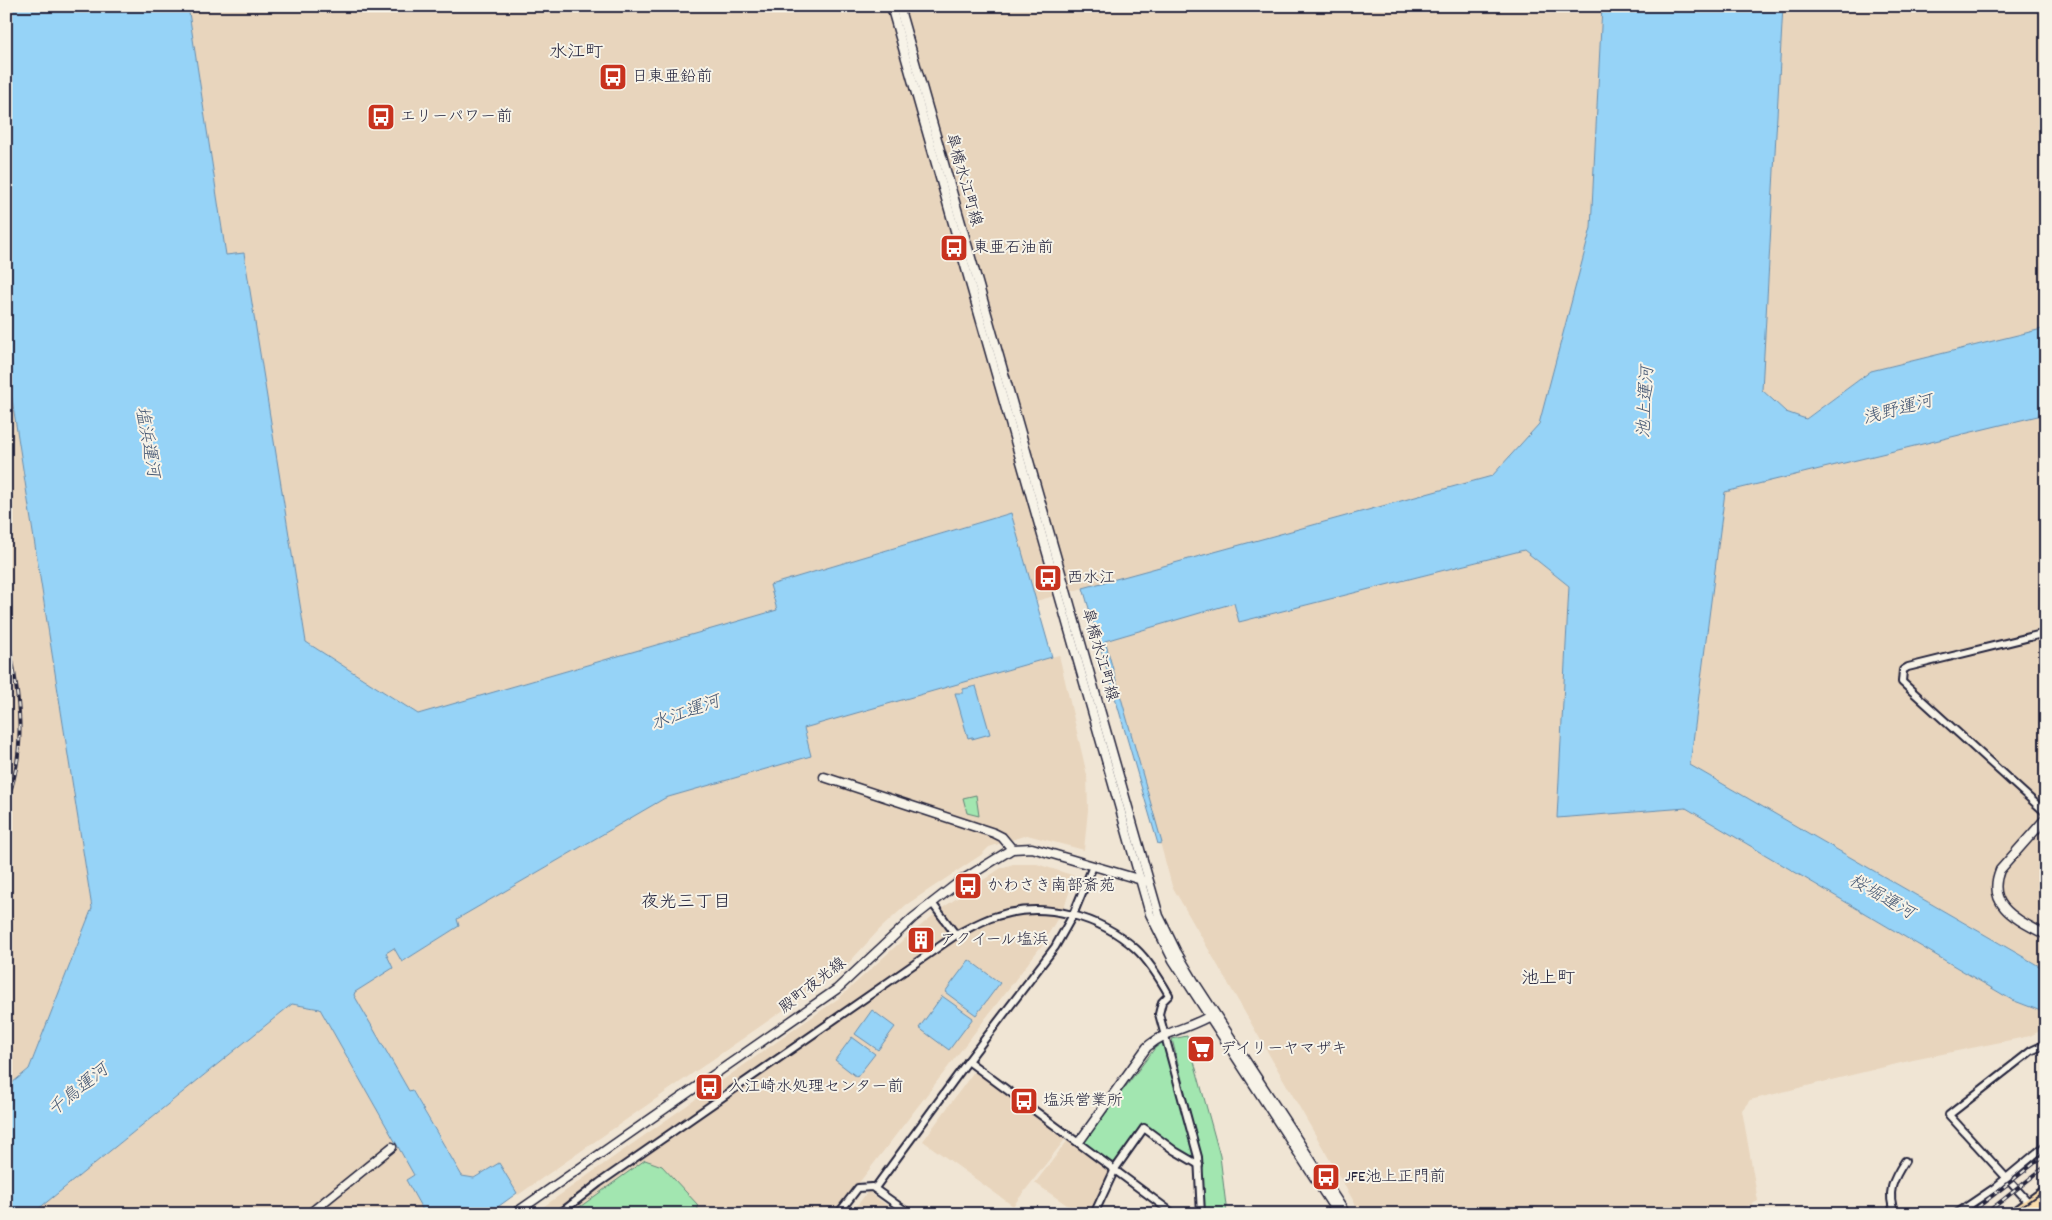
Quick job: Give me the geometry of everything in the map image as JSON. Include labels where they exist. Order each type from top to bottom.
[{"type":"highway","points":[[2022,1214],[2046,1197]]},
{"type":"highway","points":[[2038,1214],[2046,1207]]},
{"type":"main road","points":[[2014,1214],[2046,1191]]},
{"type":"street","name":"皐橋水江町線","points":[[891,6],[1145,881]]},
{"type":"street","name":"皐橋水江町線","points":[[899,6],[1145,881],[1150,914],[1157,931],[1203,1002],[1346,1214]]},
{"type":"street","points":[[2046,633],[1908,667],[1902,670],[1900,677],[1902,682],[2046,813]]},
{"type":"street","points":[[824,777],[1002,837],[1012,850]]},
{"type":"street","points":[[2046,818],[2000,870],[1996,892],[2002,905],[2012,916],[2046,935]]},
{"type":"street","name":"殿町夜光線","points":[[514,1214],[837,989],[913,918],[959,882],[1012,850],[1032,848],[1145,881]]},
{"type":"street","points":[[875,1188],[968,1061],[1056,947],[1073,915],[1093,866]]},
{"type":"street","points":[[932,903],[956,935]]},
{"type":"street","points":[[558,1214],[663,1138],[956,935],[998,916],[1035,910],[1073,915],[1116,933],[1136,949],[1153,968],[1169,995],[1162,1002],[1159,1014],[1199,1165],[1201,1214]]},
{"type":"street","points":[[1079,1142],[1147,1047],[1164,1035],[1193,1026],[1212,1015],[1338,1214]]},
{"type":"street","points":[[2038,1214],[1949,1115],[2031,1051],[2046,1044]]},
{"type":"street","points":[[968,1061],[1174,1214]]},
{"type":"street","points":[[1094,1214],[1115,1169],[1144,1128],[1175,1152],[1199,1165]]},
{"type":"street","points":[[1956,1214],[2007,1178],[2046,1145]]},
{"type":"street","points":[[309,1214],[392,1147]]},
{"type":"street","points":[[1895,1214],[1890,1195],[1896,1174],[1905,1161]]},
{"type":"street","points":[[838,1214],[858,1188],[875,1188],[910,1214]]},
{"type":"shaded area","points":[[188,6],[1602,6],[1591,228],[1539,424],[1492,476],[1036,601],[1010,513],[770,585],[777,610],[418,714],[306,642],[244,254],[226,255]]},
{"type":"shaded area","points":[[1783,6],[2046,6],[2046,328],[1871,371],[1805,419],[1786,412],[1762,390]]},
{"type":"shaded area","points":[[6,361],[92,908],[29,1069],[6,1088]]},
{"type":"shaded area","points":[[2046,413],[2046,970],[1690,765],[1725,492]]},
{"type":"shaded area","points":[[1524,550],[1569,586],[1557,818],[1686,808],[2012,1000],[2046,1013],[2046,1028],[2030,1036],[1913,1060],[1750,1100],[1742,1110],[1758,1201],[1733,1214],[1361,1214],[1172,886],[1105,641],[1234,603],[1240,622]]},
{"type":"shaded area","points":[[1059,655],[1087,775],[1088,810],[1084,850],[1027,835],[989,847],[981,855],[906,905],[879,930],[844,968],[518,1195],[499,1163],[473,1178],[462,1176],[413,1090],[409,1091],[353,995],[385,953],[394,948],[402,962],[459,926],[457,919],[665,798],[811,756],[804,728]]},
{"type":"shaded area","points":[[1013,864],[1037,864],[1075,876],[1064,907],[1042,945],[835,1214],[533,1214],[839,998],[896,946],[941,909],[1001,868]]},
{"type":"shaded area","points":[[292,1004],[320,1009],[414,1175],[406,1180],[425,1214],[32,1214]]},
{"type":"shaded area","points":[[975,1070],[1066,1138],[1013,1206],[923,1141]]},
{"type":"shaded area","points":[[1068,1140],[1109,1170],[1110,1174],[1090,1214],[1080,1214],[1035,1183]]},
{"type":"shaded area","points":[[868,1191],[898,1214],[851,1214]]},
{"type":"green space","points":[[976,795],[979,816],[967,813],[963,798]]},
{"type":"green space","points":[[1187,1036],[1220,1156],[1227,1214],[1203,1214],[1202,1162],[1172,1039]]},
{"type":"green space","points":[[1162,1043],[1165,1045],[1195,1157],[1191,1159],[1143,1125],[1117,1161],[1112,1162],[1085,1143],[1086,1139],[1155,1048]]},
{"type":"green space","points":[[645,1160],[662,1166],[697,1204],[699,1214],[570,1214]]},
{"type":"water","points":[[6,6],[188,6],[226,255],[244,253],[306,642],[418,714],[777,610],[770,585],[1011,513],[1052,657],[804,728],[811,756],[665,798],[457,919],[459,926],[402,962],[394,948],[386,953],[393,968],[355,992],[354,995],[409,1091],[412,1090],[462,1176],[474,1178],[499,1163],[517,1193],[488,1214],[425,1214],[406,1180],[414,1175],[320,1009],[292,1004],[32,1214],[6,1214],[6,1088],[29,1069],[92,908],[6,361]]},
{"type":"water","points":[[1602,6],[1783,6],[1762,390],[1786,412],[1806,419],[1871,371],[2046,328],[2046,414],[1725,492],[1690,765],[2046,970],[2046,1013],[2012,1000],[1686,808],[1557,818],[1569,586],[1524,550],[1239,622],[1234,603],[1105,641],[1162,843],[1158,844],[1083,588],[1492,476],[1539,424],[1591,228]]},
{"type":"water","points":[[976,686],[990,734],[972,739],[972,737],[968,738],[955,693],[963,693],[963,689]]},
{"type":"water","points":[[969,960],[1000,983],[976,1015],[945,992]]},
{"type":"water","points":[[942,996],[973,1018],[949,1050],[919,1028]]},
{"type":"water","points":[[872,1010],[895,1027],[878,1050],[855,1034]]},
{"type":"water","points":[[852,1037],[875,1054],[857,1077],[835,1060]]},
{"type":"railway","points":[[6,627],[19,715],[18,758],[6,803]]},
{"type":"railway","points":[[1969,1214],[2046,1154]]},
{"type":"railway","points":[[1985,1214],[2046,1166]]},
{"type":"place","name":"日東亜鉛前","points":[[613,77]]},
{"type":"place","name":"エリーパワー前","points":[[381,117]]},
{"type":"place","name":"東亜石油前","points":[[954,248]]},
{"type":"place","name":"西水江","points":[[1048,578]]},
{"type":"place","name":"かわさき南部斎苑","points":[[968,886]]},
{"type":"place","name":"アクイール塩浜","points":[[921,940]]},
{"type":"place","name":"デイリーヤマザキ","points":[[1201,1049]]},
{"type":"place","name":"入江崎水処理センター前","points":[[709,1087]]},
{"type":"place","name":"塩浜営業所","points":[[1024,1101]]},
{"type":"place","name":"JFE池上正門前","points":[[1326,1177]]},
{"type":"district","name":"水江町","points":[[576,53]]},
{"type":"district","name":"夜光三丁目","points":[[686,903]]},
{"type":"district","name":"池上町","points":[[1548,979]]},
{"type":"water label","name":"池上運河","points":[[1647,402]]},
{"type":"water label","name":"浅野運河","points":[[1898,411]]},
{"type":"water label","name":"塩浜運河","points":[[146,442]]},
{"type":"water label","name":"水江運河","points":[[686,714]]},
{"type":"water label","name":"桜堀運河","points":[[1881,898]]},
{"type":"water label","name":"千鳥運河","points":[[79,1091]]}]
